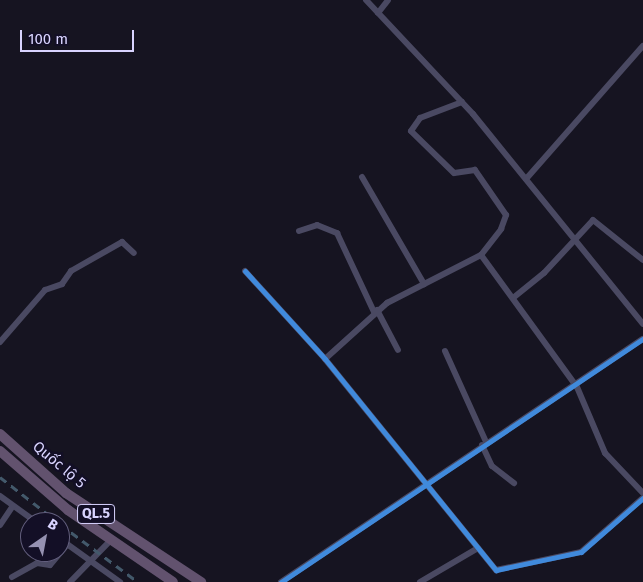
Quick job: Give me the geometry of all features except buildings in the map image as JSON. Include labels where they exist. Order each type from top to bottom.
[{"type":"highway","name":"Quốc lộ 5","points":[[0,434],[66,493],[201,582]]},
{"type":"highway","name":"Quốc lộ 5","points":[[0,451],[158,579],[173,582]]},
{"type":"street","points":[[366,0],[462,102],[576,239],[643,324]]},
{"type":"street","points":[[378,12],[388,0]]},
{"type":"street","points":[[526,179],[643,46]]},
{"type":"street","points":[[325,358],[376,311],[481,255],[501,229],[506,215],[476,170],[454,173],[411,131],[420,118],[462,102]]},
{"type":"street","points":[[362,177],[424,284]]},
{"type":"street","points":[[512,298],[544,273],[595,219],[643,260]]},
{"type":"street","points":[[299,231],[317,225],[337,233],[398,350]]},
{"type":"street","points":[[0,342],[45,290],[62,284],[71,272],[122,242],[134,253]]},
{"type":"street","points":[[481,255],[577,387],[605,454],[643,492]]},
{"type":"street","points":[[245,271],[325,358],[478,548],[499,571],[557,560],[590,547],[643,498]]},
{"type":"street","points":[[281,582],[484,443],[577,387],[643,339]]},
{"type":"street","points":[[445,350],[492,466],[514,483]]},
{"type":"street","points":[[0,496],[22,512]]},
{"type":"street","points":[[0,525],[13,506]]},
{"type":"street","points":[[70,582],[93,561],[110,541]]},
{"type":"street","points":[[70,546],[120,582]]},
{"type":"street","points":[[420,582],[478,548]]},
{"type":"street","points":[[12,577],[37,562],[50,565],[53,562]]},
{"type":"railway","points":[[0,477],[45,512]]},
{"type":"railway","points":[[70,531],[138,582]]},
{"type":"cycle path","points":[[245,271],[325,359],[496,570],[581,552],[643,498]]},
{"type":"cycle path","points":[[281,582],[643,339]]}]
